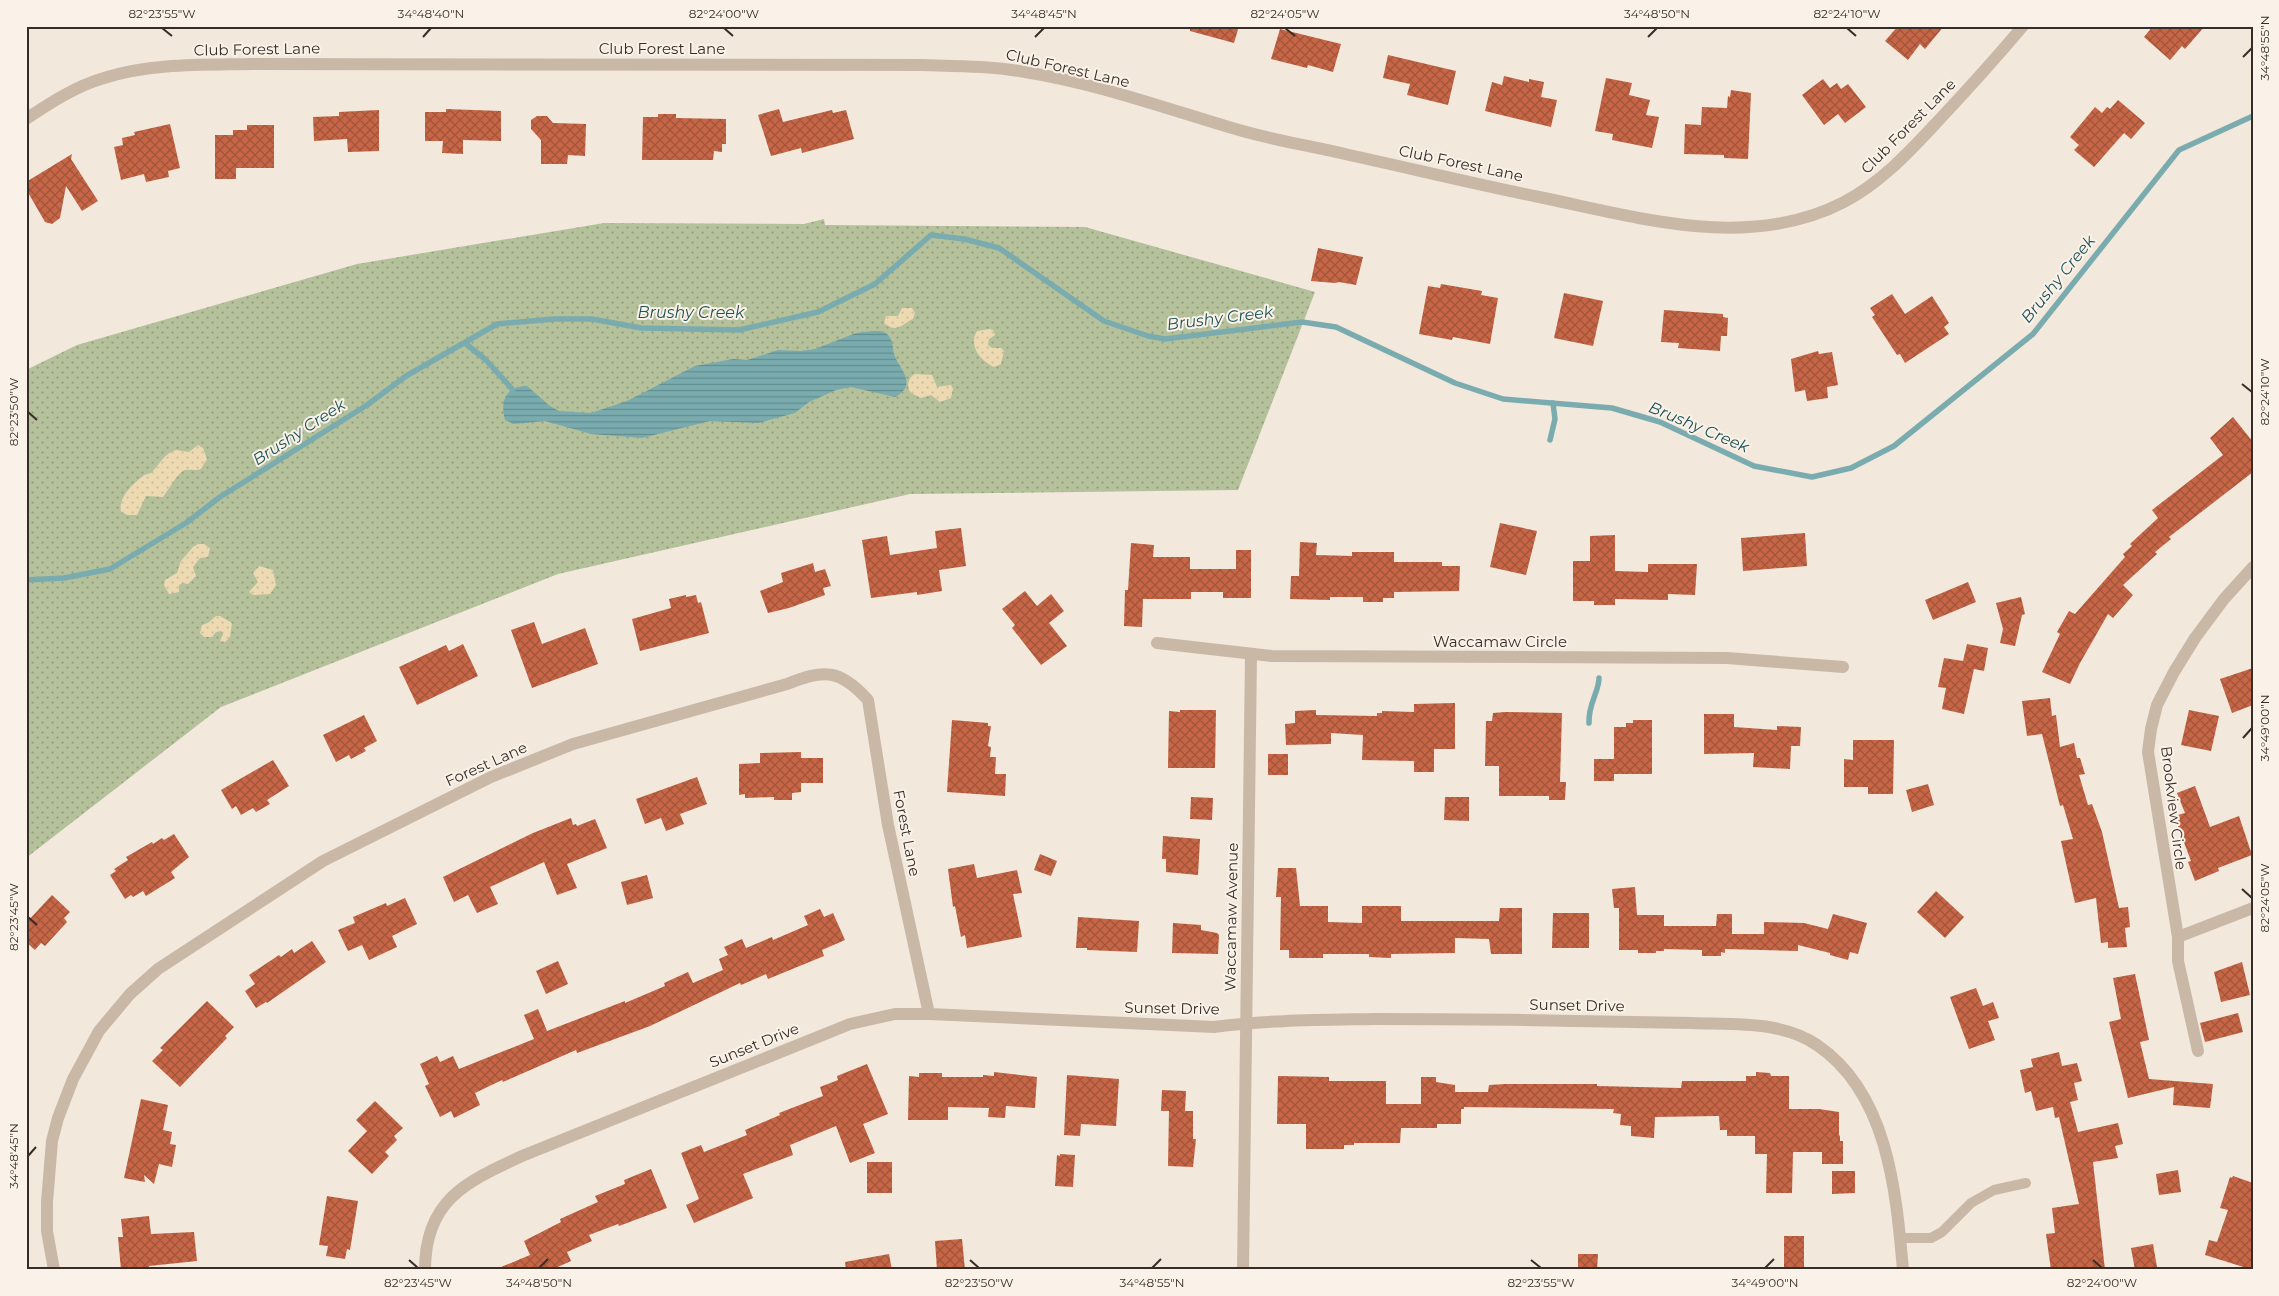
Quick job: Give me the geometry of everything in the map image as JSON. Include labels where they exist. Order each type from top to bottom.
[{"type":"street","name":"Club Forest Lane","points":[[26,119],[58,99],[102,78],[166,66],[272,64],[985,67],[1026,72],[1062,80],[1197,116],[1241,131],[1508,190],[1676,225],[1725,228],[1770,225],[1800,219],[1842,203],[1865,190],[1909,152],[2023,26]]},
{"type":"street","name":"Brookview Circle","points":[[2198,1051],[2178,960],[2178,937],[2148,752],[2157,705],[2195,638],[2224,598],[2253,567]]},
{"type":"street","name":"Waccamaw Circle","points":[[1157,643],[1251,655],[1727,658],[1843,667]]},
{"type":"street","name":"Waccamaw Avenue","points":[[1243,1270],[1251,655]]},
{"type":"street","name":"Forest Lane","points":[[54,1270],[47,1231],[47,1202],[52,1141],[58,1118],[73,1079],[99,1030],[130,994],[158,969],[323,861],[491,777],[574,744],[822,673],[833,675],[854,686],[868,700],[888,825],[929,1014]]},
{"type":"street","points":[[2178,937],[2253,908]]},
{"type":"street","name":"Sunset Drive","points":[[425,1270],[425,1251],[436,1217],[460,1188],[484,1174],[522,1156],[850,1024],[895,1014],[1214,1027],[1246,1023],[1305,1020],[1486,1019],[1746,1024],[1796,1033],[1816,1044],[1835,1059],[1853,1080],[1866,1101],[1884,1146],[1897,1199],[1903,1270]]},
{"type":"lane","points":[[1900,1238],[1931,1238],[1942,1232],[1971,1203],[1994,1190],[2026,1183]]},
{"type":"green space","points":[[824,219],[825,225],[1085,227],[1315,292],[1238,490],[910,494],[558,574],[221,707],[26,858],[26,370],[77,345],[357,264],[604,223],[804,224]]},
{"type":"sand","points":[[902,308],[912,308],[915,313],[913,319],[896,328],[892,328],[884,323],[886,316],[898,316]]},
{"type":"sand","points":[[993,330],[995,335],[989,339],[988,345],[992,348],[1001,348],[1004,351],[1001,364],[994,367],[977,352],[974,342],[977,331]]},
{"type":"sand","points":[[915,374],[932,375],[937,387],[951,385],[953,389],[951,398],[940,402],[931,395],[921,398],[911,393],[908,382]]},
{"type":"sand","points":[[198,445],[203,448],[207,459],[201,469],[182,471],[163,497],[146,496],[137,515],[128,515],[121,512],[122,501],[127,491],[143,476],[152,472],[172,452],[176,450],[189,452]]},
{"type":"sand","points":[[198,544],[204,544],[210,548],[208,557],[200,558],[193,567],[196,576],[188,584],[183,583],[179,585],[179,592],[169,594],[164,585],[165,580],[177,573],[181,561]]},
{"type":"sand","points":[[259,566],[273,570],[276,585],[270,594],[253,595],[249,592],[258,582],[253,573]]},
{"type":"sand","points":[[216,616],[220,616],[232,623],[230,637],[225,642],[220,641],[223,634],[221,631],[216,632],[212,637],[204,637],[200,633],[202,625],[208,623]]},
{"type":"water","points":[[884,332],[889,336],[895,357],[906,378],[905,388],[895,397],[851,387],[836,390],[809,402],[795,413],[758,423],[710,421],[642,438],[591,434],[545,421],[514,424],[505,420],[503,407],[506,396],[509,392],[520,387],[527,386],[550,406],[559,411],[591,413],[627,401],[695,366],[733,359],[747,360],[778,350],[800,351],[815,349],[856,333]]},
{"type":"building","points":[[1190,26],[1239,26],[1234,43],[1190,31]]},
{"type":"building","points":[[1898,26],[1944,26],[1925,49],[1920,44],[1908,60],[1885,41]]},
{"type":"building","points":[[2153,26],[2205,26],[2185,49],[2182,46],[2170,60],[2144,37]]},
{"type":"building","points":[[1280,29],[1341,44],[1333,72],[1308,65],[1307,68],[1271,59]]},
{"type":"building","points":[[1388,55],[1456,71],[1448,105],[1407,95],[1410,84],[1383,78]]},
{"type":"building","points":[[1504,76],[1529,82],[1529,79],[1544,82],[1541,97],[1557,100],[1551,127],[1485,111],[1492,82],[1502,85]]},
{"type":"building","points":[[1606,78],[1632,83],[1629,95],[1650,100],[1646,115],[1659,117],[1652,148],[1612,140],[1613,134],[1595,131]]},
{"type":"building","points":[[1823,79],[1830,88],[1837,83],[1841,89],[1848,84],[1866,107],[1845,123],[1838,114],[1824,125],[1802,95]]},
{"type":"building","points":[[1731,90],[1751,93],[1748,159],[1724,158],[1724,155],[1684,154],[1685,124],[1701,125],[1702,107],[1727,108],[1728,96],[1730,97]]},
{"type":"building","points":[[2118,100],[2145,123],[2131,139],[2124,133],[2094,167],[2074,150],[2079,145],[2070,137],[2095,107],[2102,113],[2107,107],[2110,109]]},
{"type":"building","points":[[446,109],[501,111],[501,141],[463,140],[463,154],[442,153],[443,141],[425,141],[425,112],[446,112]]},
{"type":"building","points":[[779,109],[783,122],[832,110],[833,113],[846,110],[854,139],[802,153],[801,148],[771,156],[758,115]]},
{"type":"building","points":[[379,110],[379,151],[348,152],[347,139],[314,141],[313,117],[339,116],[339,112]]},
{"type":"building","points":[[658,114],[676,114],[676,118],[726,119],[726,144],[722,144],[722,152],[714,151],[713,160],[642,160],[643,117],[658,117]]},
{"type":"building","points":[[537,116],[547,116],[553,123],[586,124],[585,156],[568,155],[567,164],[541,164],[541,140],[531,129],[531,120]]},
{"type":"building","points":[[170,124],[180,168],[168,171],[169,177],[146,182],[144,174],[121,180],[114,147],[123,145],[122,138],[135,135],[134,132]]},
{"type":"building","points":[[247,125],[274,125],[274,168],[236,168],[236,179],[215,179],[215,135],[233,135],[233,130],[247,130]]},
{"type":"building","points":[[72,154],[71,159],[98,201],[82,211],[66,186],[60,218],[52,224],[45,222],[26,189],[26,182]]},
{"type":"building","points":[[1318,248],[1363,257],[1356,285],[1311,281]]},
{"type":"building","points":[[1441,284],[1482,291],[1481,295],[1498,298],[1490,344],[1453,337],[1452,340],[1419,334],[1428,286],[1440,288]]},
{"type":"building","points":[[1564,293],[1603,301],[1593,346],[1554,338]]},
{"type":"building","points":[[1892,294],[1905,314],[1932,296],[1949,323],[1944,327],[1949,334],[1905,363],[1900,354],[1897,355],[1872,317],[1875,315],[1870,308]]},
{"type":"building","points":[[1664,310],[1723,314],[1723,317],[1728,318],[1727,336],[1721,336],[1720,351],[1678,348],[1679,343],[1661,342]]},
{"type":"building","points":[[1818,351],[1819,354],[1832,352],[1838,385],[1827,387],[1828,398],[1807,401],[1805,390],[1795,392],[1791,359]]},
{"type":"building","points":[[2233,417],[2253,442],[2253,472],[2169,537],[2171,539],[2155,552],[2157,554],[2123,585],[2133,595],[2113,618],[2108,614],[2070,684],[2042,672],[2060,634],[2057,632],[2069,611],[2075,614],[2125,557],[2123,554],[2132,546],[2130,544],[2158,518],[2152,510],[2223,455],[2210,438]]},
{"type":"building","points":[[1500,523],[1537,531],[1526,575],[1490,567]]},
{"type":"building","points":[[961,528],[966,566],[939,570],[942,591],[917,595],[917,592],[871,598],[862,540],[887,536],[890,555],[937,548],[935,531]]},
{"type":"building","points":[[1805,533],[1807,566],[1743,571],[1741,538]]},
{"type":"building","points":[[1615,535],[1615,571],[1648,572],[1648,564],[1697,564],[1695,595],[1668,594],[1668,600],[1615,599],[1615,605],[1594,605],[1594,601],[1573,601],[1573,561],[1590,561],[1590,536]]},
{"type":"building","points":[[1300,542],[1317,543],[1316,555],[1352,556],[1352,552],[1394,552],[1394,562],[1442,562],[1442,566],[1460,566],[1459,591],[1394,592],[1394,598],[1383,598],[1383,602],[1363,602],[1363,597],[1330,597],[1330,600],[1290,599],[1291,576],[1299,576]]},
{"type":"building","points":[[1131,543],[1154,545],[1153,557],[1190,557],[1190,569],[1236,569],[1236,550],[1251,550],[1251,598],[1223,598],[1223,592],[1191,592],[1191,599],[1143,599],[1142,627],[1124,626],[1125,590],[1128,590]]},
{"type":"building","points":[[813,563],[815,572],[825,569],[831,586],[823,588],[825,595],[789,608],[768,613],[760,591],[783,582],[781,573]]},
{"type":"building","points":[[1968,582],[1976,602],[1933,620],[1925,600]]},
{"type":"building","points":[[1025,591],[1037,606],[1051,594],[1064,611],[1049,623],[1067,646],[1041,665],[1012,628],[1015,625],[1002,609]]},
{"type":"building","points":[[686,595],[686,597],[696,595],[698,603],[701,602],[709,633],[640,651],[632,619],[671,608],[669,599]]},
{"type":"building","points":[[2021,597],[2025,614],[2022,615],[2015,646],[2000,643],[2003,629],[1996,603]]},
{"type":"building","points":[[534,622],[542,644],[585,628],[598,664],[532,688],[511,630]]},
{"type":"building","points":[[463,644],[478,676],[417,705],[399,667],[446,645],[449,651]]},
{"type":"building","points":[[1967,644],[1988,648],[1984,671],[1974,669],[1964,714],[1942,709],[1946,688],[1938,687],[1944,658],[1963,661]]},
{"type":"building","points":[[2253,668],[2253,705],[2232,713],[2220,679]]},
{"type":"building","points":[[2050,698],[2052,716],[2056,715],[2060,747],[2074,743],[2077,758],[2080,758],[2085,774],[2079,775],[2088,805],[2092,804],[2102,832],[2119,908],[2128,907],[2130,927],[2125,928],[2127,947],[2108,948],[2108,942],[2101,943],[2096,898],[2075,903],[2061,841],[2073,839],[2063,805],[2060,806],[2042,734],[2027,736],[2022,701]]},
{"type":"building","points":[[1455,703],[1455,749],[1434,749],[1434,772],[1414,772],[1414,761],[1362,760],[1363,735],[1331,733],[1331,744],[1286,745],[1285,724],[1295,723],[1295,711],[1316,710],[1316,715],[1377,716],[1377,713],[1382,713],[1382,711],[1414,712],[1414,704]]},
{"type":"building","points":[[1180,710],[1216,710],[1215,768],[1168,768],[1169,711],[1180,712]]},
{"type":"building","points":[[2189,710],[2219,716],[2211,751],[2181,745]]},
{"type":"building","points":[[1493,713],[1562,713],[1560,782],[1566,782],[1565,800],[1549,800],[1549,796],[1499,796],[1499,766],[1485,766],[1486,721],[1492,721]]},
{"type":"building","points":[[1704,714],[1734,714],[1734,727],[1777,730],[1777,726],[1801,727],[1800,746],[1791,746],[1790,769],[1753,767],[1754,753],[1704,754]]},
{"type":"building","points":[[364,715],[377,741],[364,748],[366,751],[351,759],[349,755],[336,762],[323,735]]},
{"type":"building","points":[[952,720],[988,723],[988,726],[991,726],[988,746],[991,747],[990,757],[996,757],[995,774],[1006,774],[1005,796],[947,792]]},
{"type":"building","points":[[1633,720],[1652,720],[1652,774],[1614,774],[1614,781],[1594,781],[1594,759],[1614,759],[1614,727],[1626,727],[1626,723],[1633,723]]},
{"type":"building","points":[[1853,740],[1894,740],[1893,794],[1868,794],[1868,787],[1844,787],[1844,759],[1853,760]]},
{"type":"building","points":[[801,752],[801,758],[823,758],[823,783],[801,783],[801,792],[792,793],[792,800],[774,800],[774,797],[745,798],[745,794],[739,795],[739,764],[760,763],[760,753]]},
{"type":"building","points":[[1268,754],[1288,754],[1288,775],[1268,775]]},
{"type":"building","points":[[273,760],[289,786],[267,800],[270,804],[256,812],[253,808],[241,815],[236,806],[232,809],[221,790]]},
{"type":"building","points":[[697,777],[707,804],[680,814],[684,824],[666,831],[661,818],[645,824],[636,799]]},
{"type":"building","points":[[1928,784],[1934,805],[1912,812],[1906,790]]},
{"type":"building","points":[[2195,786],[2210,827],[2239,816],[2252,855],[2218,868],[2219,871],[2195,881],[2188,862],[2191,861],[2176,821],[2180,820],[2178,815],[2185,813],[2177,793]]},
{"type":"building","points":[[1191,797],[1213,798],[1212,820],[1190,819]]},
{"type":"building","points":[[1445,797],[1469,797],[1469,821],[1444,820]]},
{"type":"building","points":[[571,818],[573,825],[576,824],[577,826],[595,819],[607,848],[567,864],[577,888],[557,895],[544,862],[490,887],[498,904],[477,913],[468,895],[454,902],[443,877],[533,833]]},
{"type":"building","points":[[174,834],[189,857],[171,872],[175,878],[146,896],[143,891],[125,899],[110,875],[116,871],[114,869],[128,860],[126,857],[152,842],[153,844],[162,838],[164,840]]},
{"type":"building","points":[[1163,836],[1200,839],[1198,875],[1166,872],[1166,859],[1162,859]]},
{"type":"building","points":[[1040,854],[1057,861],[1051,876],[1034,870]]},
{"type":"building","points":[[974,864],[977,878],[1017,870],[1022,893],[1013,894],[1022,937],[967,948],[965,935],[961,937],[955,906],[953,907],[948,869]]},
{"type":"building","points":[[1278,868],[1296,868],[1300,906],[1328,906],[1328,922],[1362,923],[1362,906],[1401,906],[1401,921],[1499,921],[1500,908],[1522,908],[1522,954],[1491,954],[1489,939],[1455,938],[1455,953],[1391,954],[1391,958],[1369,957],[1369,954],[1323,954],[1323,958],[1289,958],[1289,950],[1280,950],[1281,897],[1276,897]]},
{"type":"building","points":[[647,875],[653,898],[627,905],[621,882]]},
{"type":"building","points":[[1635,887],[1637,915],[1664,915],[1664,926],[1716,926],[1717,914],[1732,914],[1732,934],[1764,934],[1764,922],[1804,923],[1828,929],[1833,914],[1867,923],[1858,954],[1850,952],[1848,960],[1830,955],[1830,953],[1798,945],[1798,951],[1725,949],[1725,953],[1721,952],[1721,956],[1702,956],[1702,950],[1664,949],[1664,951],[1656,951],[1656,953],[1638,953],[1638,950],[1619,950],[1619,908],[1614,908],[1612,889]]},
{"type":"building","points":[[1936,891],[1964,917],[1945,938],[1917,912]]},
{"type":"building","points":[[52,895],[70,912],[64,918],[67,922],[45,946],[41,943],[35,950],[26,942],[26,923]]},
{"type":"building","points":[[405,898],[417,924],[392,936],[397,947],[369,960],[362,945],[348,951],[338,930],[355,923],[353,917],[386,903],[387,906]]},
{"type":"building","points":[[820,909],[824,917],[833,913],[845,940],[822,950],[824,956],[768,979],[766,974],[741,985],[740,983],[650,1026],[577,1053],[576,1050],[503,1082],[502,1080],[475,1093],[480,1105],[454,1118],[451,1111],[440,1117],[425,1086],[429,1084],[420,1064],[437,1056],[440,1062],[453,1056],[459,1069],[534,1039],[524,1015],[538,1009],[547,1031],[625,1001],[625,1003],[665,986],[664,983],[688,972],[693,983],[723,970],[719,959],[728,955],[724,947],[742,939],[746,948],[772,937],[773,940],[808,925],[804,916]]},
{"type":"building","points":[[1553,913],[1589,913],[1589,948],[1552,948]]},
{"type":"building","points":[[1078,917],[1139,921],[1137,952],[1076,948]]},
{"type":"building","points":[[1173,923],[1201,925],[1201,930],[1217,933],[1219,935],[1218,954],[1172,953]]},
{"type":"building","points":[[312,941],[326,962],[267,1003],[256,1008],[245,991],[255,984],[249,975],[279,955],[281,957],[292,949],[294,953]]},
{"type":"building","points":[[558,961],[568,984],[546,994],[536,971]]},
{"type":"building","points":[[2242,962],[2250,995],[2221,1002],[2214,972]]},
{"type":"building","points":[[2135,974],[2149,1040],[2140,1042],[2149,1079],[2213,1084],[2210,1108],[2173,1105],[2174,1087],[2128,1098],[2109,1022],[2121,1019],[2113,978]]},
{"type":"building","points":[[1976,988],[1983,1006],[1993,1002],[1999,1018],[1988,1021],[1995,1040],[1969,1049],[1950,997]]},
{"type":"building","points":[[207,1001],[234,1027],[225,1036],[227,1038],[180,1087],[152,1061],[163,1050],[160,1048]]},
{"type":"building","points":[[2238,1013],[2243,1032],[2205,1042],[2200,1023]]},
{"type":"building","points":[[2059,1052],[2062,1066],[2077,1063],[2082,1081],[2074,1083],[2078,1100],[2070,1102],[2078,1132],[2118,1123],[2123,1144],[2115,1146],[2118,1158],[2093,1162],[2105,1270],[2051,1270],[2046,1234],[2055,1233],[2052,1208],[2079,1204],[2059,1117],[2055,1118],[2053,1107],[2036,1111],[2031,1091],[2025,1093],[2020,1070],[2033,1067],[2031,1059]]},
{"type":"building","points":[[867,1064],[888,1114],[863,1124],[875,1153],[850,1163],[836,1126],[790,1145],[793,1155],[743,1174],[753,1198],[694,1223],[686,1205],[699,1199],[681,1153],[701,1145],[704,1152],[747,1135],[745,1130],[780,1115],[779,1113],[823,1096],[820,1087],[838,1080],[837,1076]]},
{"type":"building","points":[[994,1072],[1037,1077],[1035,1108],[1006,1106],[1005,1118],[988,1117],[989,1108],[948,1107],[948,1120],[908,1120],[909,1076],[919,1077],[919,1073],[942,1073],[942,1077],[983,1077],[983,1075],[994,1076]]},
{"type":"building","points":[[1756,1072],[1770,1073],[1771,1076],[1789,1076],[1789,1109],[1819,1109],[1839,1112],[1839,1135],[1840,1141],[1843,1141],[1843,1164],[1822,1164],[1822,1152],[1793,1152],[1792,1193],[1766,1193],[1767,1154],[1755,1154],[1755,1136],[1727,1136],[1727,1130],[1720,1130],[1719,1116],[1655,1117],[1654,1138],[1631,1136],[1631,1126],[1620,1125],[1621,1114],[1613,1113],[1614,1109],[1464,1107],[1464,1109],[1461,1109],[1461,1124],[1437,1124],[1437,1128],[1401,1128],[1400,1143],[1354,1143],[1354,1145],[1344,1145],[1344,1149],[1306,1149],[1306,1124],[1277,1124],[1278,1076],[1329,1077],[1329,1081],[1386,1081],[1386,1104],[1421,1104],[1421,1077],[1436,1077],[1436,1082],[1455,1085],[1455,1092],[1488,1092],[1489,1085],[1505,1084],[1597,1084],[1597,1086],[1681,1088],[1682,1081],[1746,1081],[1746,1076],[1756,1076]]},
{"type":"building","points":[[1067,1075],[1119,1079],[1116,1126],[1081,1124],[1080,1136],[1064,1135]]},
{"type":"building","points":[[1162,1090],[1186,1091],[1185,1111],[1193,1111],[1193,1139],[1196,1139],[1193,1167],[1168,1166],[1169,1111],[1161,1111]]},
{"type":"building","points":[[141,1099],[168,1105],[163,1130],[172,1132],[170,1144],[176,1145],[172,1167],[159,1164],[154,1184],[144,1175],[145,1182],[124,1178]]},
{"type":"building","points":[[375,1101],[403,1128],[394,1136],[397,1140],[385,1152],[389,1156],[372,1174],[348,1151],[367,1131],[356,1120]]},
{"type":"building","points":[[1060,1154],[1075,1155],[1073,1187],[1055,1186],[1057,1155],[1060,1156]]},
{"type":"building","points":[[867,1162],[892,1162],[892,1193],[867,1193]]},
{"type":"building","points":[[651,1169],[667,1208],[589,1235],[592,1241],[567,1252],[571,1261],[551,1270],[494,1270],[530,1255],[524,1241],[561,1222],[560,1219],[598,1202],[595,1196],[625,1184],[624,1180]]},
{"type":"building","points":[[2178,1170],[2181,1192],[2159,1195],[2156,1174]]},
{"type":"building","points":[[1832,1171],[1855,1171],[1855,1193],[1832,1194]]},
{"type":"building","points":[[2233,1176],[2253,1183],[2253,1270],[2205,1255],[2209,1240],[2217,1242],[2228,1210],[2220,1208],[2230,1177],[2232,1178]]},
{"type":"building","points":[[327,1196],[358,1201],[350,1250],[347,1249],[345,1259],[326,1256],[328,1246],[319,1245]]},
{"type":"building","points":[[149,1216],[151,1234],[194,1232],[197,1261],[149,1266],[149,1270],[121,1270],[118,1237],[123,1237],[121,1219]]},
{"type":"building","points":[[1784,1236],[1804,1236],[1804,1270],[1784,1270]]},
{"type":"building","points":[[962,1239],[965,1270],[937,1270],[935,1241]]},
{"type":"building","points":[[2153,1244],[2157,1267],[2135,1270],[2131,1248]]},
{"type":"building","points":[[889,1254],[892,1270],[846,1270],[845,1262]]},
{"type":"building","points":[[1578,1254],[1598,1254],[1597,1270],[1578,1270]]},
{"type":"waterway","name":"Brushy Creek","points":[[26,580],[64,578],[110,569],[186,523],[220,497],[367,405],[406,376],[497,324],[554,319],[592,319],[641,328],[739,330],[818,312],[875,284],[931,235],[964,239],[999,248],[1104,321],[1148,336],[1165,339],[1302,322],[1336,327],[1455,383],[1503,399],[1612,408],[1660,422],[1754,466],[1812,477],[1851,468],[1894,446],[2033,334],[2179,150],[2253,116]]},
{"type":"waterway","points":[[465,343],[486,360],[513,390]]},
{"type":"waterway","points":[[1550,440],[1555,419],[1553,403]]},
{"type":"waterway","points":[[1589,723],[1590,710],[1599,678]]}]
